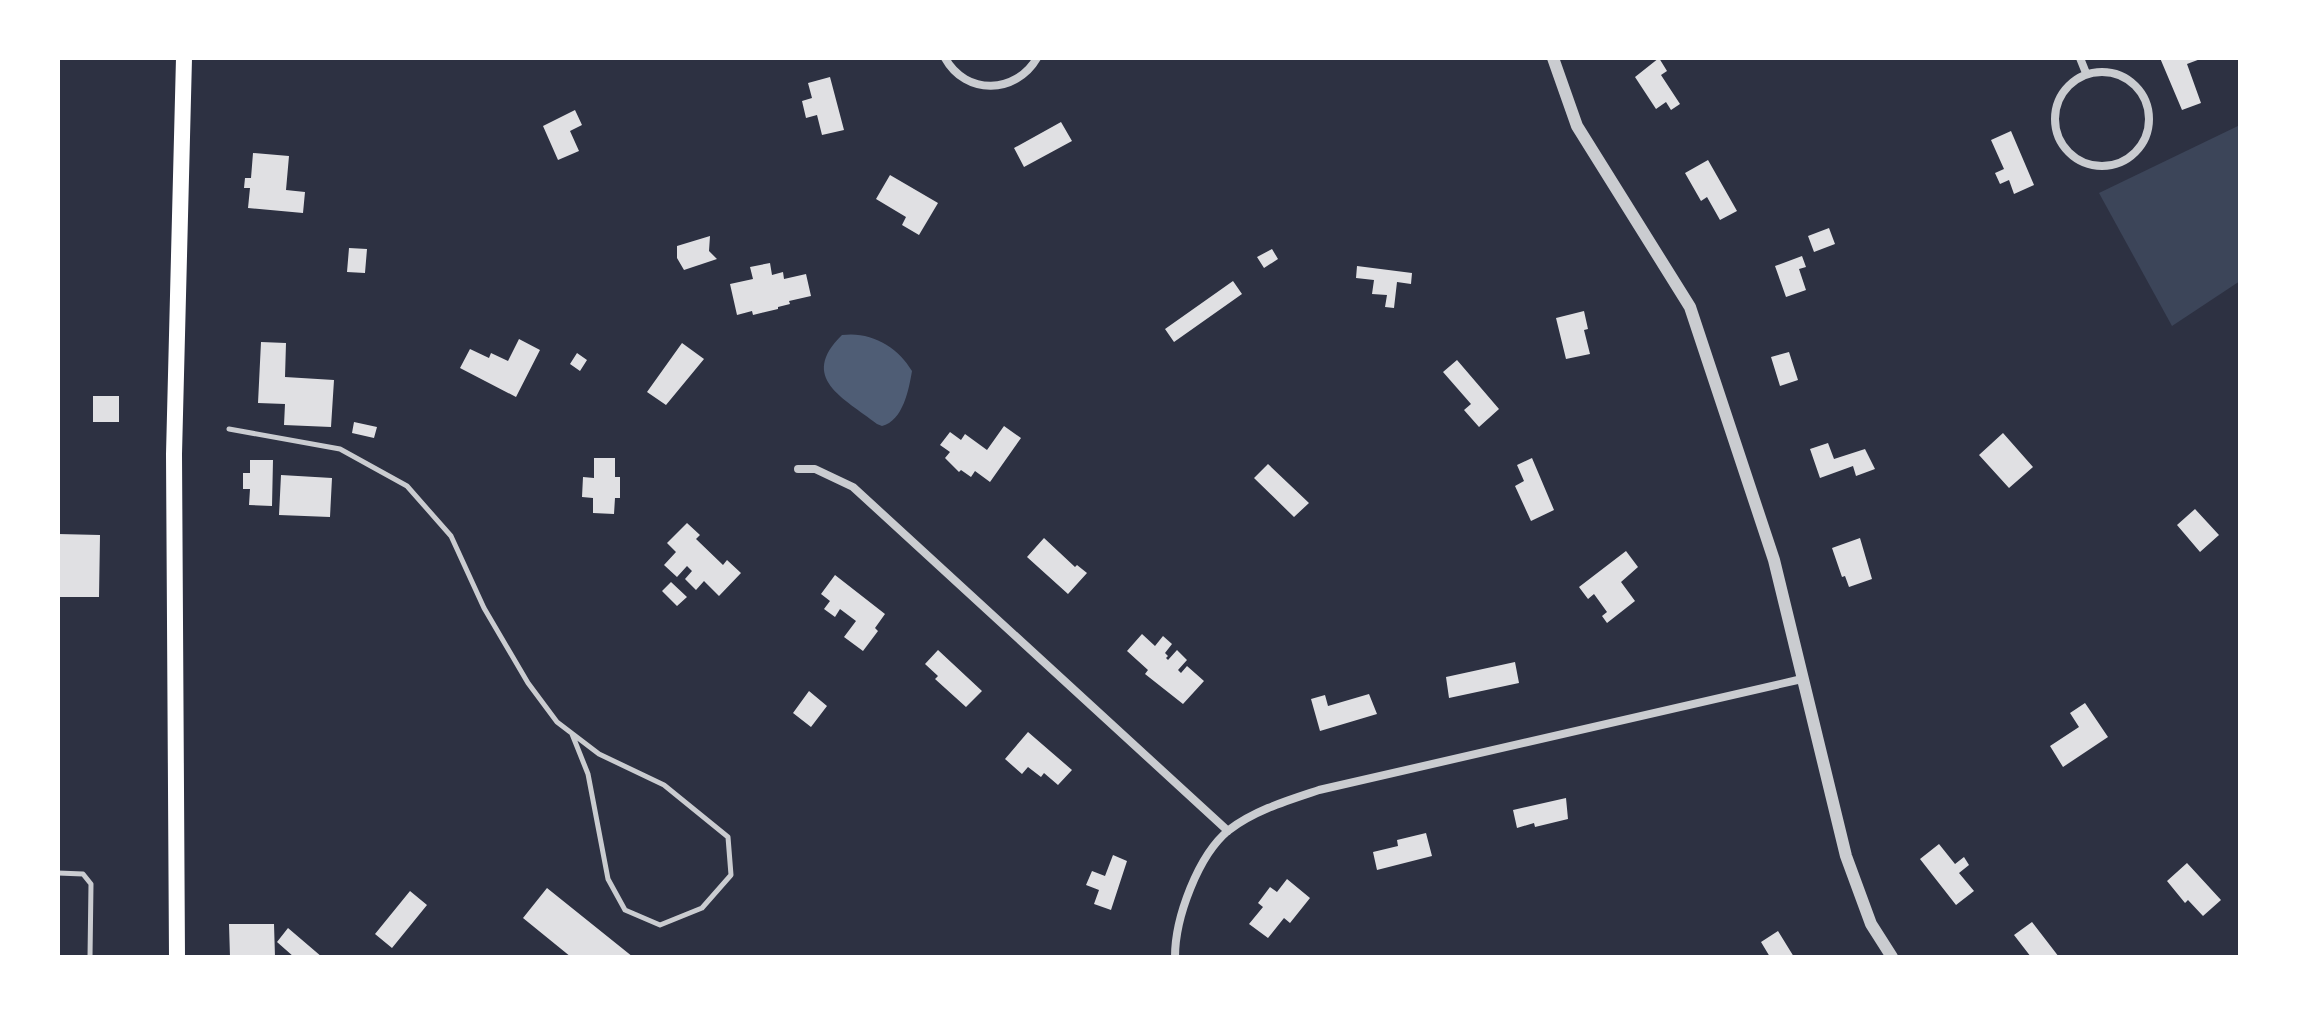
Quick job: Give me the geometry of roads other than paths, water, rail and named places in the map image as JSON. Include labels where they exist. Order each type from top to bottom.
[{"type":"main road","points":[[177,957],[174,454],[184,58]]},
{"type":"street","points":[[945,58],[964,79],[991,86],[1018,79],[1037,58]]},
{"type":"street","points":[[1553,58],[1577,126],[1690,307],[1774,560],[1846,856],[1871,924],[1892,957]]},
{"type":"street","points":[[2080,58],[2086,73]]},
{"type":"street","points":[[2086,73],[2116,73],[2130,80],[2141,91],[2147,105],[2149,120],[2146,136],[2127,159],[2112,165],[2096,166],[2081,162],[2068,152],[2054,124],[2058,101],[2072,81],[2086,73]]},
{"type":"street","points":[[798,469],[815,469],[853,487],[1228,831]]},
{"type":"street","points":[[1175,957],[1175,943],[1185,901],[1205,859],[1228,831],[1275,805],[1319,790],[1802,679]]},
{"type":"lane","points":[[229,429],[340,449],[407,486],[451,536],[484,608],[528,683],[557,722],[599,754],[664,785],[728,837],[731,875],[702,908],[660,925],[625,910],[608,879],[588,774],[572,734]]},
{"type":"lane","points":[[58,873],[83,874],[91,884],[90,957]]}]
